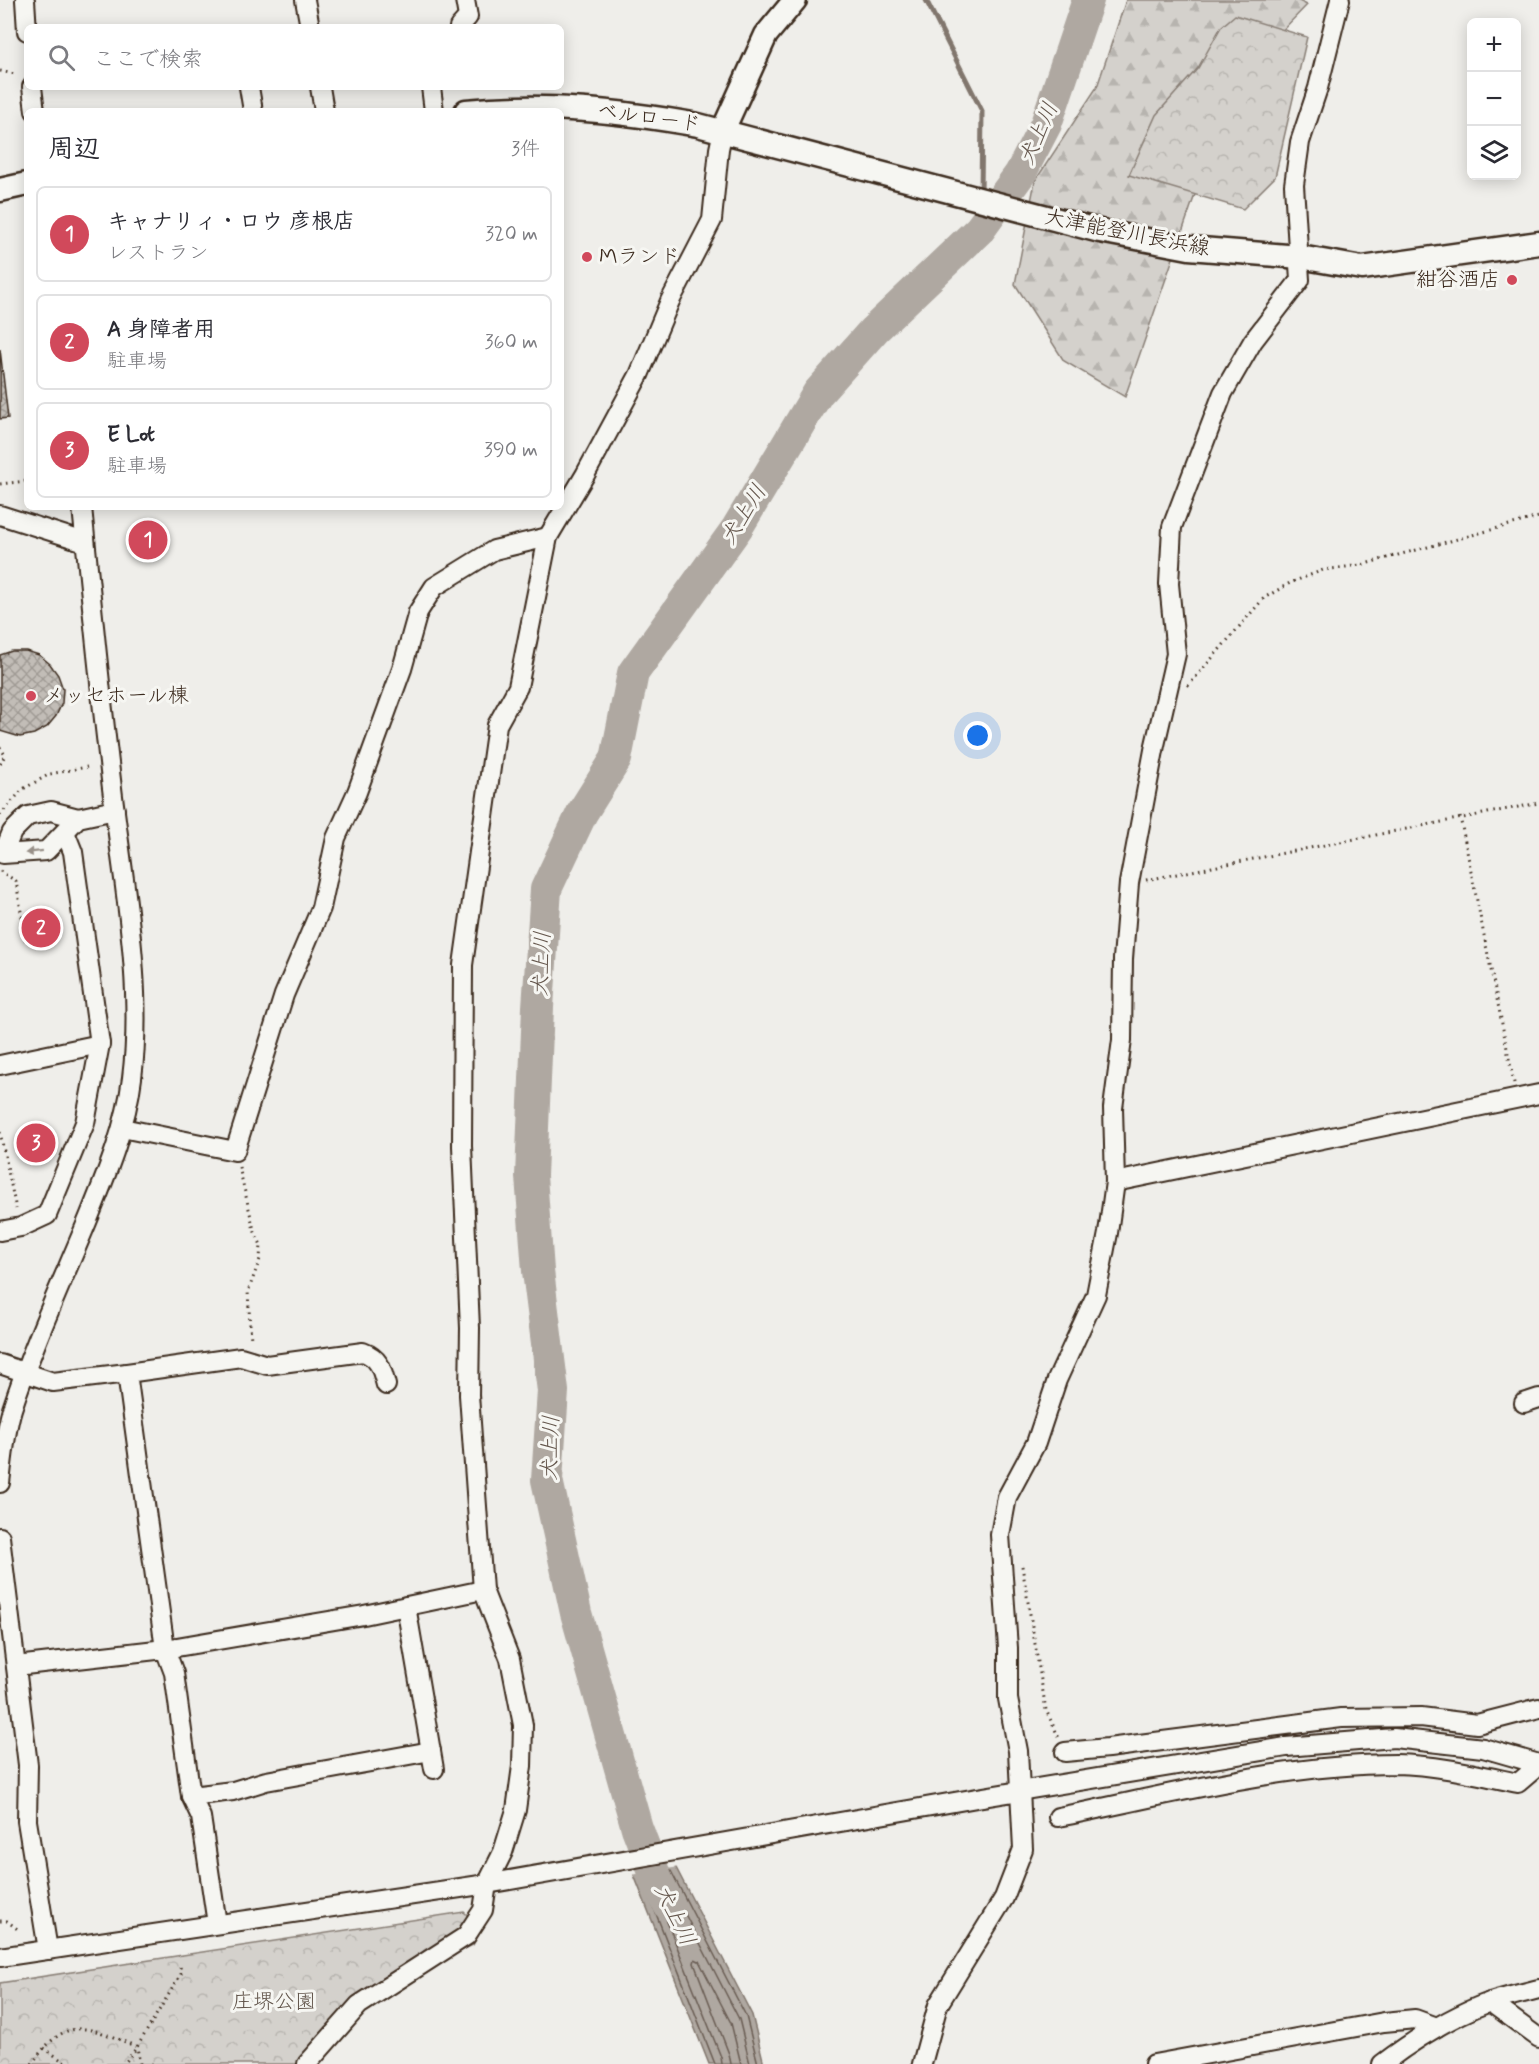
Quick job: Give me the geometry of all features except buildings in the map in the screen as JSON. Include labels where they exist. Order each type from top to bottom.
[{"type":"main road","points":[[723,130],[766,35],[795,0]]},
{"type":"main road","name":"ベルロード","points":[[495,108],[573,108],[651,117],[723,130]]},
{"type":"main road","name":"大津能登川長浜線","points":[[723,130],[1100,231],[1189,248],[1289,257],[1362,268],[1539,243]]},
{"type":"main road","points":[[0,190],[24,185]]},
{"type":"street","points":[[25,0],[27,24]]},
{"type":"street","points":[[305,0],[309,24]]},
{"type":"street","points":[[462,24],[468,17],[465,0]]},
{"type":"street","points":[[922,2064],[938,2005],[1004,1898],[1023,1849],[1022,1791],[1018,1751],[1008,1699],[1008,1648],[1000,1536],[1002,1518],[1007,1497],[1036,1443],[1057,1380],[1096,1295],[1115,1182],[1113,1108],[1122,1040],[1123,959],[1129,883],[1155,745],[1176,654],[1169,584],[1172,527],[1223,393],[1253,341],[1300,280],[1289,257],[1294,185],[1300,142],[1318,88],[1340,0]]},
{"type":"street","points":[[32,90],[35,108]]},
{"type":"street","points":[[250,90],[252,108]]},
{"type":"street","points":[[320,90],[324,108]]},
{"type":"street","points":[[431,90],[434,108]]},
{"type":"street","points":[[307,2064],[359,2005],[466,1936],[483,1910],[487,1884],[503,1852],[516,1810],[522,1766],[523,1725],[510,1659],[483,1590],[469,1395],[470,1328],[462,1146],[463,965],[497,725],[518,687],[548,537],[585,475],[639,375],[670,301],[712,220],[723,130]]},
{"type":"street","points":[[0,1483],[3,1451],[12,1410],[109,1168],[122,1128],[132,1078],[135,995],[127,897],[81,510]]},
{"type":"street","points":[[0,515],[85,542]]},
{"type":"street","points":[[122,1128],[235,1151],[284,995],[321,908],[336,838],[357,792],[402,669],[418,612],[434,587],[494,550],[548,537]]},
{"type":"street","points":[[1,861],[12,832],[28,816],[51,812],[78,818],[115,810]]},
{"type":"street","points":[[1,861],[46,851],[78,818]]},
{"type":"street","points":[[0,1231],[21,1227],[47,1215],[85,1123],[100,1044],[73,852],[65,832]]},
{"type":"street","points":[[0,1065],[100,1044]]},
{"type":"street","points":[[1115,1182],[1539,1094]]},
{"type":"street","points":[[0,1364],[53,1383],[241,1357],[267,1365],[363,1352],[380,1362],[386,1385]]},
{"type":"street","points":[[127,1373],[165,1649],[174,1673],[191,1796],[201,1817],[217,1924]]},
{"type":"street","points":[[0,1537],[28,1765],[27,1821],[48,1950]]},
{"type":"street","points":[[16,1666],[165,1649],[483,1590]]},
{"type":"street","points":[[191,1796],[233,1791],[266,1781],[433,1760],[406,1606]]},
{"type":"street","points":[[1065,1752],[1341,1718],[1421,1717],[1477,1724],[1539,1708]]},
{"type":"street","points":[[0,1957],[487,1884],[977,1798],[1286,1747],[1394,1738],[1483,1749],[1539,1764]]},
{"type":"street","points":[[1058,1818],[1254,1778],[1327,1766],[1399,1764],[1518,1783],[1539,1764]]},
{"type":"street","points":[[1394,2061],[1437,2027],[1458,2016],[1491,2002],[1539,1989]]},
{"type":"street","points":[[1491,2002],[1539,2038]]},
{"type":"street","points":[[1154,2064],[1209,2059],[1384,2022],[1416,2019],[1437,2027]]},
{"type":"path","points":[[0,71],[15,74]]},
{"type":"path","points":[[0,484],[24,481]]},
{"type":"path","points":[[1187,687],[1264,598],[1290,583],[1323,570],[1361,565],[1539,517]]},
{"type":"path","points":[[0,747],[5,755],[0,765]]},
{"type":"path","points":[[0,815],[23,789],[50,774],[87,767]]},
{"type":"path","points":[[1129,883],[1539,803]]},
{"type":"path","points":[[1460,817],[1517,1097]]},
{"type":"path","points":[[1,861],[3,875],[16,881],[26,941]]},
{"type":"path","points":[[0,1132],[17,1214]]},
{"type":"path","points":[[235,1151],[254,1230],[261,1245],[260,1258],[248,1292],[253,1361]]},
{"type":"path","points":[[1021,1565],[1046,1710],[1065,1752]]},
{"type":"path","points":[[0,1921],[7,1921],[20,1931]]},
{"type":"path","points":[[124,2064],[137,2047],[181,1974],[180,1966]]},
{"type":"path","points":[[32,2064],[53,2037],[69,2029],[85,2028],[137,2047]]},
{"type":"path","points":[[43,2047],[67,2064]]},
{"type":"path","points":[[137,2047],[140,2064]]},
{"type":"green space","points":[[1126,0],[1297,0],[1307,5],[1235,79],[1125,397],[1064,361],[1015,284],[1035,181],[1097,87]]},
{"type":"green space","points":[[1235,15],[1307,37],[1275,177],[1243,209],[1129,175],[1156,115],[1198,68],[1221,27]]},
{"type":"green space","name":"庄堺公園","points":[[464,1912],[482,1929],[473,1945],[352,2003],[302,2064],[0,2064],[0,1983]]},
{"type":"water","points":[[673,1862],[752,2015],[764,2064],[709,2064],[632,1870]]},
{"type":"pier","points":[[675,1860],[679,1867],[631,1875],[629,1871],[631,1867]]},
{"type":"waterway","points":[[926,0],[982,111],[981,195]]},
{"type":"waterway","name":"犬上川","points":[[669,1905],[637,1828],[576,1613],[547,1480],[553,1391],[538,1271],[531,1176],[538,1007],[546,889],[582,813],[616,759],[633,673],[737,528],[818,393],[874,330],[980,229],[1020,174],[1046,124],[1088,0]]},
{"type":"waterway","points":[[980,229],[981,204]]},
{"type":"place","name":"Mランド","points":[[587,257]]},
{"type":"place","name":"紺谷酒店","points":[[1512,280]]},
{"type":"place","name":"キャナリィ・ロウ 彦根店","points":[[148,540]]},
{"type":"place","name":"メッセホール棟","points":[[31,696]]},
{"type":"place","name":"A 身障者用","points":[[41,928]]},
{"type":"place","name":"E Lot","points":[[36,1143]]}]
